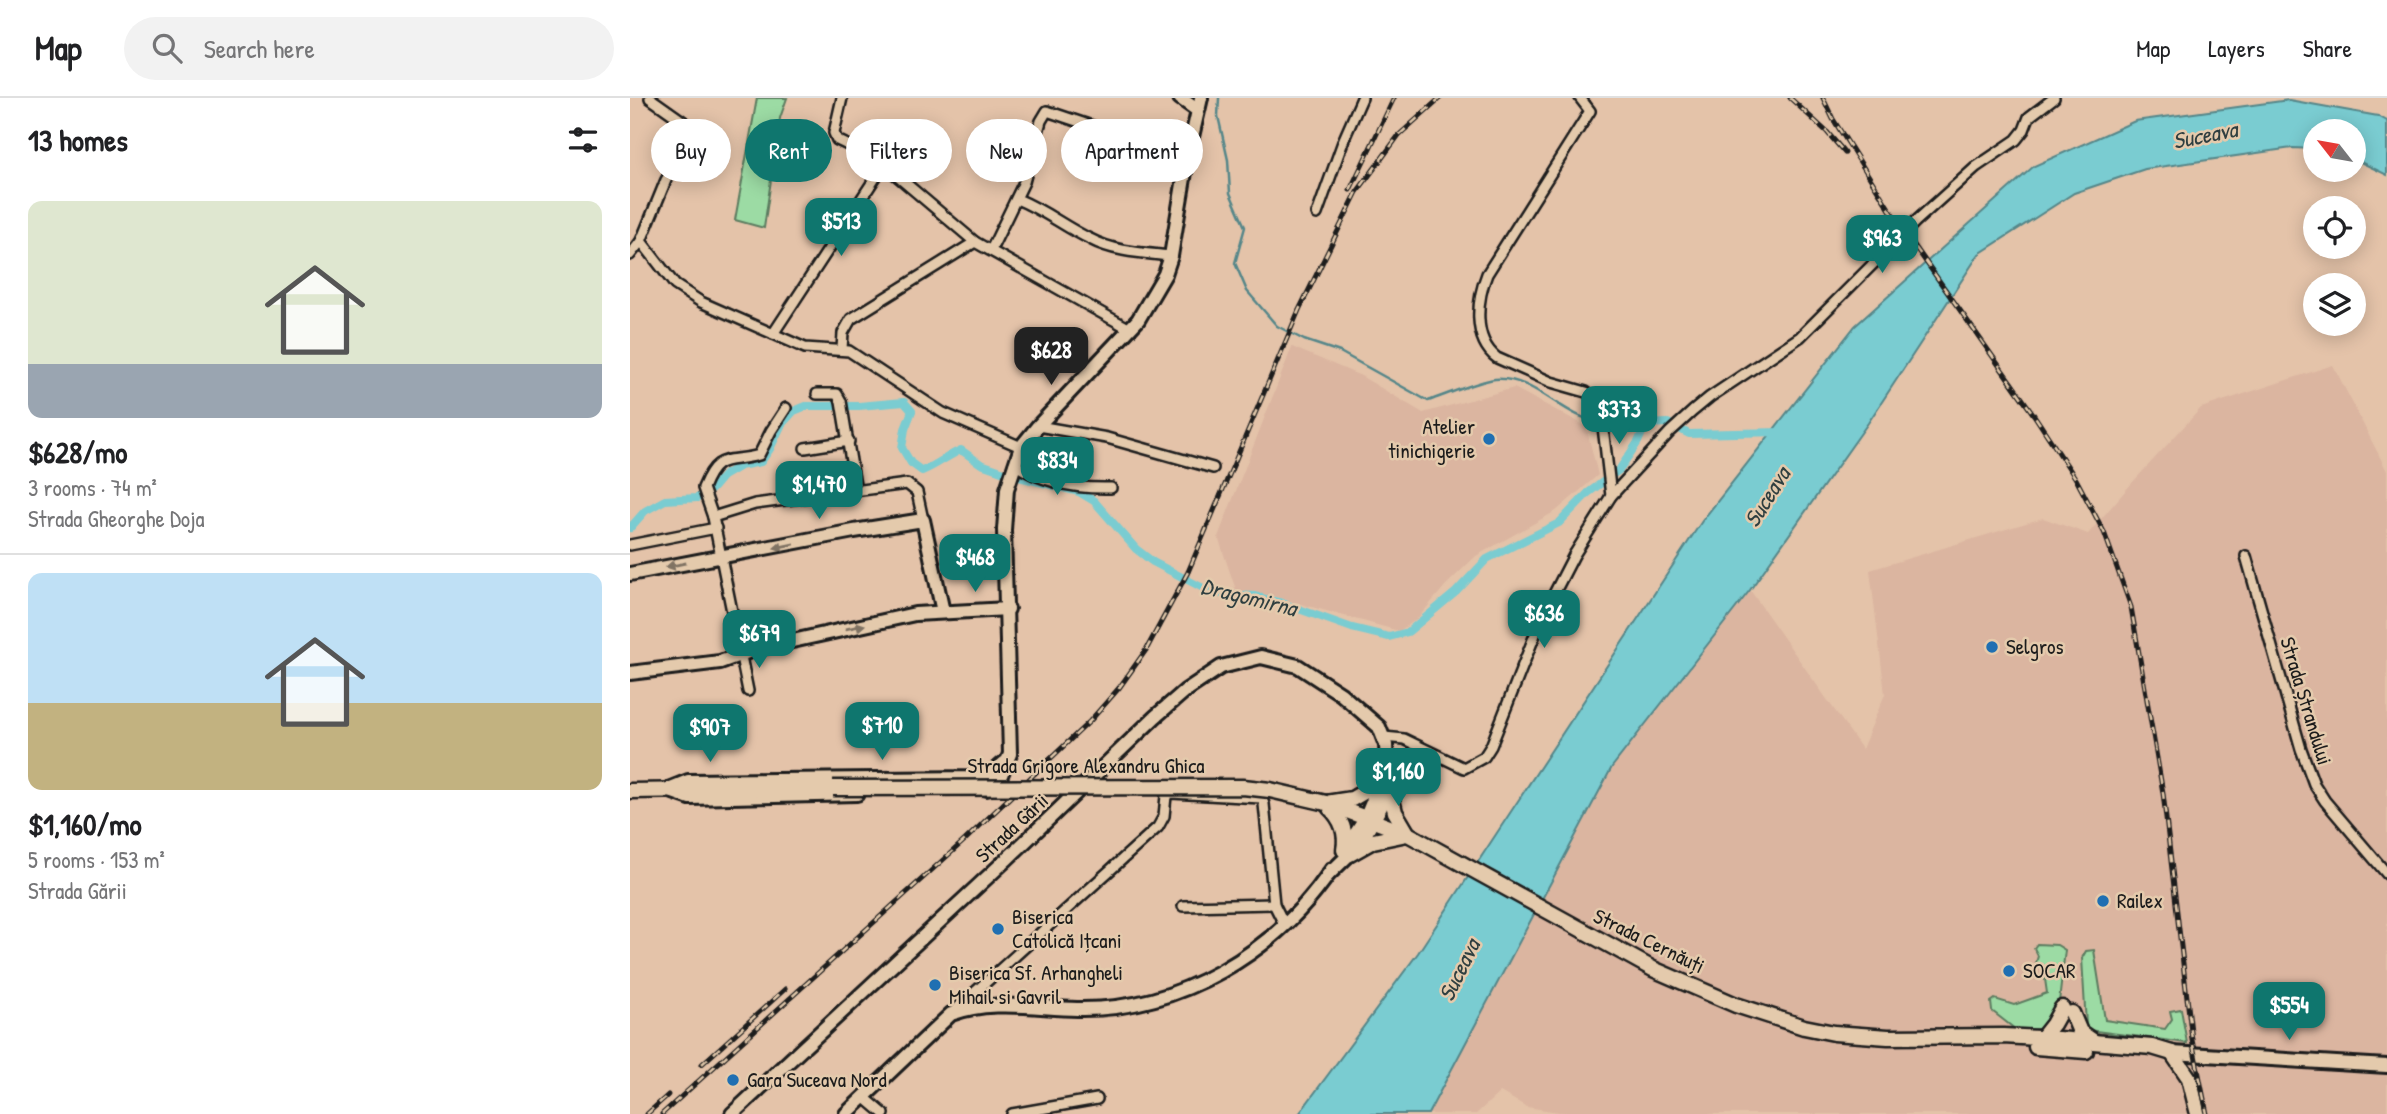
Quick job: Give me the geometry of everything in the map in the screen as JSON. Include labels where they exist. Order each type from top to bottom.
[{"type":"main road","points":[[1384,783],[1395,812],[1408,834],[1382,838],[1347,852],[1343,828],[1334,811],[1326,803],[1352,799],[1384,783]]},
{"type":"main road","name":"Strada Grigore Alexandru Ghica","points":[[630,790],[1243,787],[1270,790],[1326,803],[1408,834]]},
{"type":"main road","name":"Strada Cernăuți","points":[[1408,834],[1665,975],[1773,1018],[1812,1029],[1921,1041],[2156,1055],[2172,1053]]},
{"type":"main road","points":[[2042,1038],[2067,1010],[2080,1032],[2095,1042]]},
{"type":"main road","name":"Strada Cernăuți","points":[[1888,1037],[2042,1038],[2152,1047],[2172,1053]]},
{"type":"main road","points":[[2172,1053],[2189,1078],[2198,1114]]},
{"type":"street","points":[[630,255],[641,242],[666,180],[693,135],[691,127],[650,98]]},
{"type":"street","points":[[842,98],[835,137],[846,143]]},
{"type":"street","points":[[1180,98],[1199,104]]},
{"type":"street","points":[[1317,214],[1339,151],[1363,98]]},
{"type":"street","points":[[1580,98],[1590,111],[1487,274],[1480,292],[1479,317],[1483,340],[1492,354],[1551,382],[1586,392],[1595,400],[1602,423],[1611,496]]},
{"type":"street","points":[[951,1014],[974,1006],[988,1005],[1078,1009],[1133,1006],[1199,984],[1256,949],[1284,924],[1328,875],[1370,820],[1384,783],[1387,765],[1384,737],[1404,739],[1464,768],[1484,757],[1499,728],[1542,617],[1574,555],[1611,496],[1670,432],[1710,397],[1800,337],[1914,222],[1976,167],[2017,140],[2029,117],[2054,98]]},
{"type":"street","points":[[991,250],[1017,200],[1041,121],[1047,111],[1071,119]]},
{"type":"street","points":[[773,334],[873,182]]},
{"type":"street","points":[[905,182],[975,242],[1130,329]]},
{"type":"street","points":[[666,790],[690,798],[978,791],[989,788],[997,781],[1008,763],[1010,754],[1004,530],[1012,472],[1021,447],[1130,329],[1158,288],[1171,256],[1183,182]]},
{"type":"street","points":[[1017,200],[1048,213],[1099,244],[1115,249],[1171,256]]},
{"type":"street","points":[[641,242],[674,285],[685,293],[805,348],[842,349],[856,355],[943,413],[1021,447]]},
{"type":"street","points":[[842,349],[843,333],[851,319],[975,242]]},
{"type":"street","points":[[817,394],[837,394],[841,401],[856,491]]},
{"type":"street","points":[[748,691],[716,528],[703,488],[712,468],[718,464],[759,455],[786,408]]},
{"type":"street","points":[[1038,426],[1107,438],[1213,468]]},
{"type":"street","points":[[805,448],[849,441]]},
{"type":"street","points":[[1012,472],[1076,488],[1111,488]]},
{"type":"street","points":[[713,517],[755,504],[907,484],[917,492],[943,612]]},
{"type":"street","points":[[630,574],[923,520]]},
{"type":"street","points":[[630,545],[716,528]]},
{"type":"street","name":"Strada Ștrandului","points":[[2246,556],[2301,749],[2314,784],[2325,801],[2387,874]]},
{"type":"street","points":[[630,673],[720,662],[741,654],[915,614],[1008,609]]},
{"type":"street","name":"Strada Gării","points":[[733,1114],[1155,717],[1221,667],[1261,657],[1287,662],[1307,670],[1360,708],[1379,727],[1384,737]]},
{"type":"street","points":[[846,1114],[951,1014],[1158,827],[1164,816],[1166,796],[1171,793],[1261,798],[1264,804],[1274,904],[1284,924]]},
{"type":"street","points":[[1183,906],[1274,904]]},
{"type":"street","name":"Strada Cernăuți","points":[[2172,1053],[2387,1066]]},
{"type":"street","points":[[864,1097],[884,1114]]},
{"type":"street","points":[[1012,1114],[1097,1099]]},
{"type":"shaded area","points":[[1292,347],[1361,376],[1423,413],[1514,388],[1586,426],[1598,475],[1556,511],[1476,556],[1417,619],[1399,631],[1272,596],[1236,590],[1218,537]]},
{"type":"shaded area","points":[[2333,365],[2387,471],[2387,1114],[1571,1114],[1527,1107],[1500,1092],[1476,1114],[1428,1114],[1612,767],[1750,590],[1862,749],[1885,694],[1870,570],[2043,518],[2088,534],[2201,408]]},
{"type":"green space","points":[[757,98],[787,98],[780,119],[753,119]]},
{"type":"green space","points":[[745,165],[745,182],[771,182],[764,228],[735,220]]},
{"type":"green space","points":[[2037,944],[2057,945],[2065,950],[2059,1002],[2045,1029],[2015,1029],[1992,1011],[1991,1002],[1995,999],[2014,1005],[2047,993],[2043,965],[2036,963],[2038,956],[2034,948]]},
{"type":"green space","points":[[2094,950],[2105,1020],[2165,1029],[2172,1019],[2170,1011],[2181,1009],[2187,1043],[2088,1030],[2082,958],[2086,951]]},
{"type":"water","name":"Suceava","points":[[2289,100],[2378,116],[2387,121],[2387,175],[2366,165],[2366,119],[2303,119],[2303,148],[2145,169],[2074,193],[1979,254],[1868,423],[1750,590],[1612,767],[1428,1114],[1299,1114],[1418,953],[1702,521],[1855,326],[2034,166],[2135,121]]},
{"type":"waterway","points":[[1219,98],[1218,116],[1228,160],[1230,193],[1245,227],[1235,263],[1247,291],[1277,326],[1304,340],[1340,352],[1428,401],[1488,380],[1509,380],[1536,390],[1573,413],[1600,422]]},
{"type":"waterway","name":"Dragomirna","points":[[630,528],[645,511],[665,500],[697,498],[712,489],[723,476],[740,466],[761,462],[782,424],[794,411],[806,406],[859,406],[904,402],[912,411],[902,448],[911,463],[922,471],[961,450],[981,464],[1079,492],[1094,501],[1136,549],[1153,562],[1205,589],[1220,594],[1254,596],[1282,603],[1352,628],[1389,637],[1408,632],[1456,592],[1487,559],[1559,523],[1588,493],[1619,470],[1638,442],[1646,424],[1668,423],[1689,434],[1782,432]]},
{"type":"waterway","points":[[1607,423],[1646,424]]},
{"type":"railway","points":[[1350,190],[1394,98]]},
{"type":"railway","points":[[662,1114],[965,840],[1090,721],[1119,688],[1146,650],[1188,572],[1299,310],[1357,192],[1399,135],[1440,98]]},
{"type":"railway","points":[[1790,98],[1827,132],[1845,153]]},
{"type":"railway","points":[[1823,98],[1833,119],[1897,221],[2076,479],[2104,532],[2131,607],[2163,793],[2192,1040],[2207,1114]]},
{"type":"railway","points":[[702,1064],[785,989]]},
{"type":"railway","points":[[647,1114],[668,1095]]},
{"type":"place","name":"Atelier tinichigerie","points":[[1489,439]]},
{"type":"place","name":"Selgros","points":[[1992,647]]},
{"type":"place","name":"Railex","points":[[2103,901]]},
{"type":"place","name":"Biserica Catolică Ițcani","points":[[998,929]]},
{"type":"place","name":"SOCAR","points":[[2009,971]]},
{"type":"place","name":"Biserica Sf. Arhangheli Mihail si Gavril","points":[[935,985]]},
{"type":"place","name":"Gara Suceava Nord","points":[[733,1080]]}]
